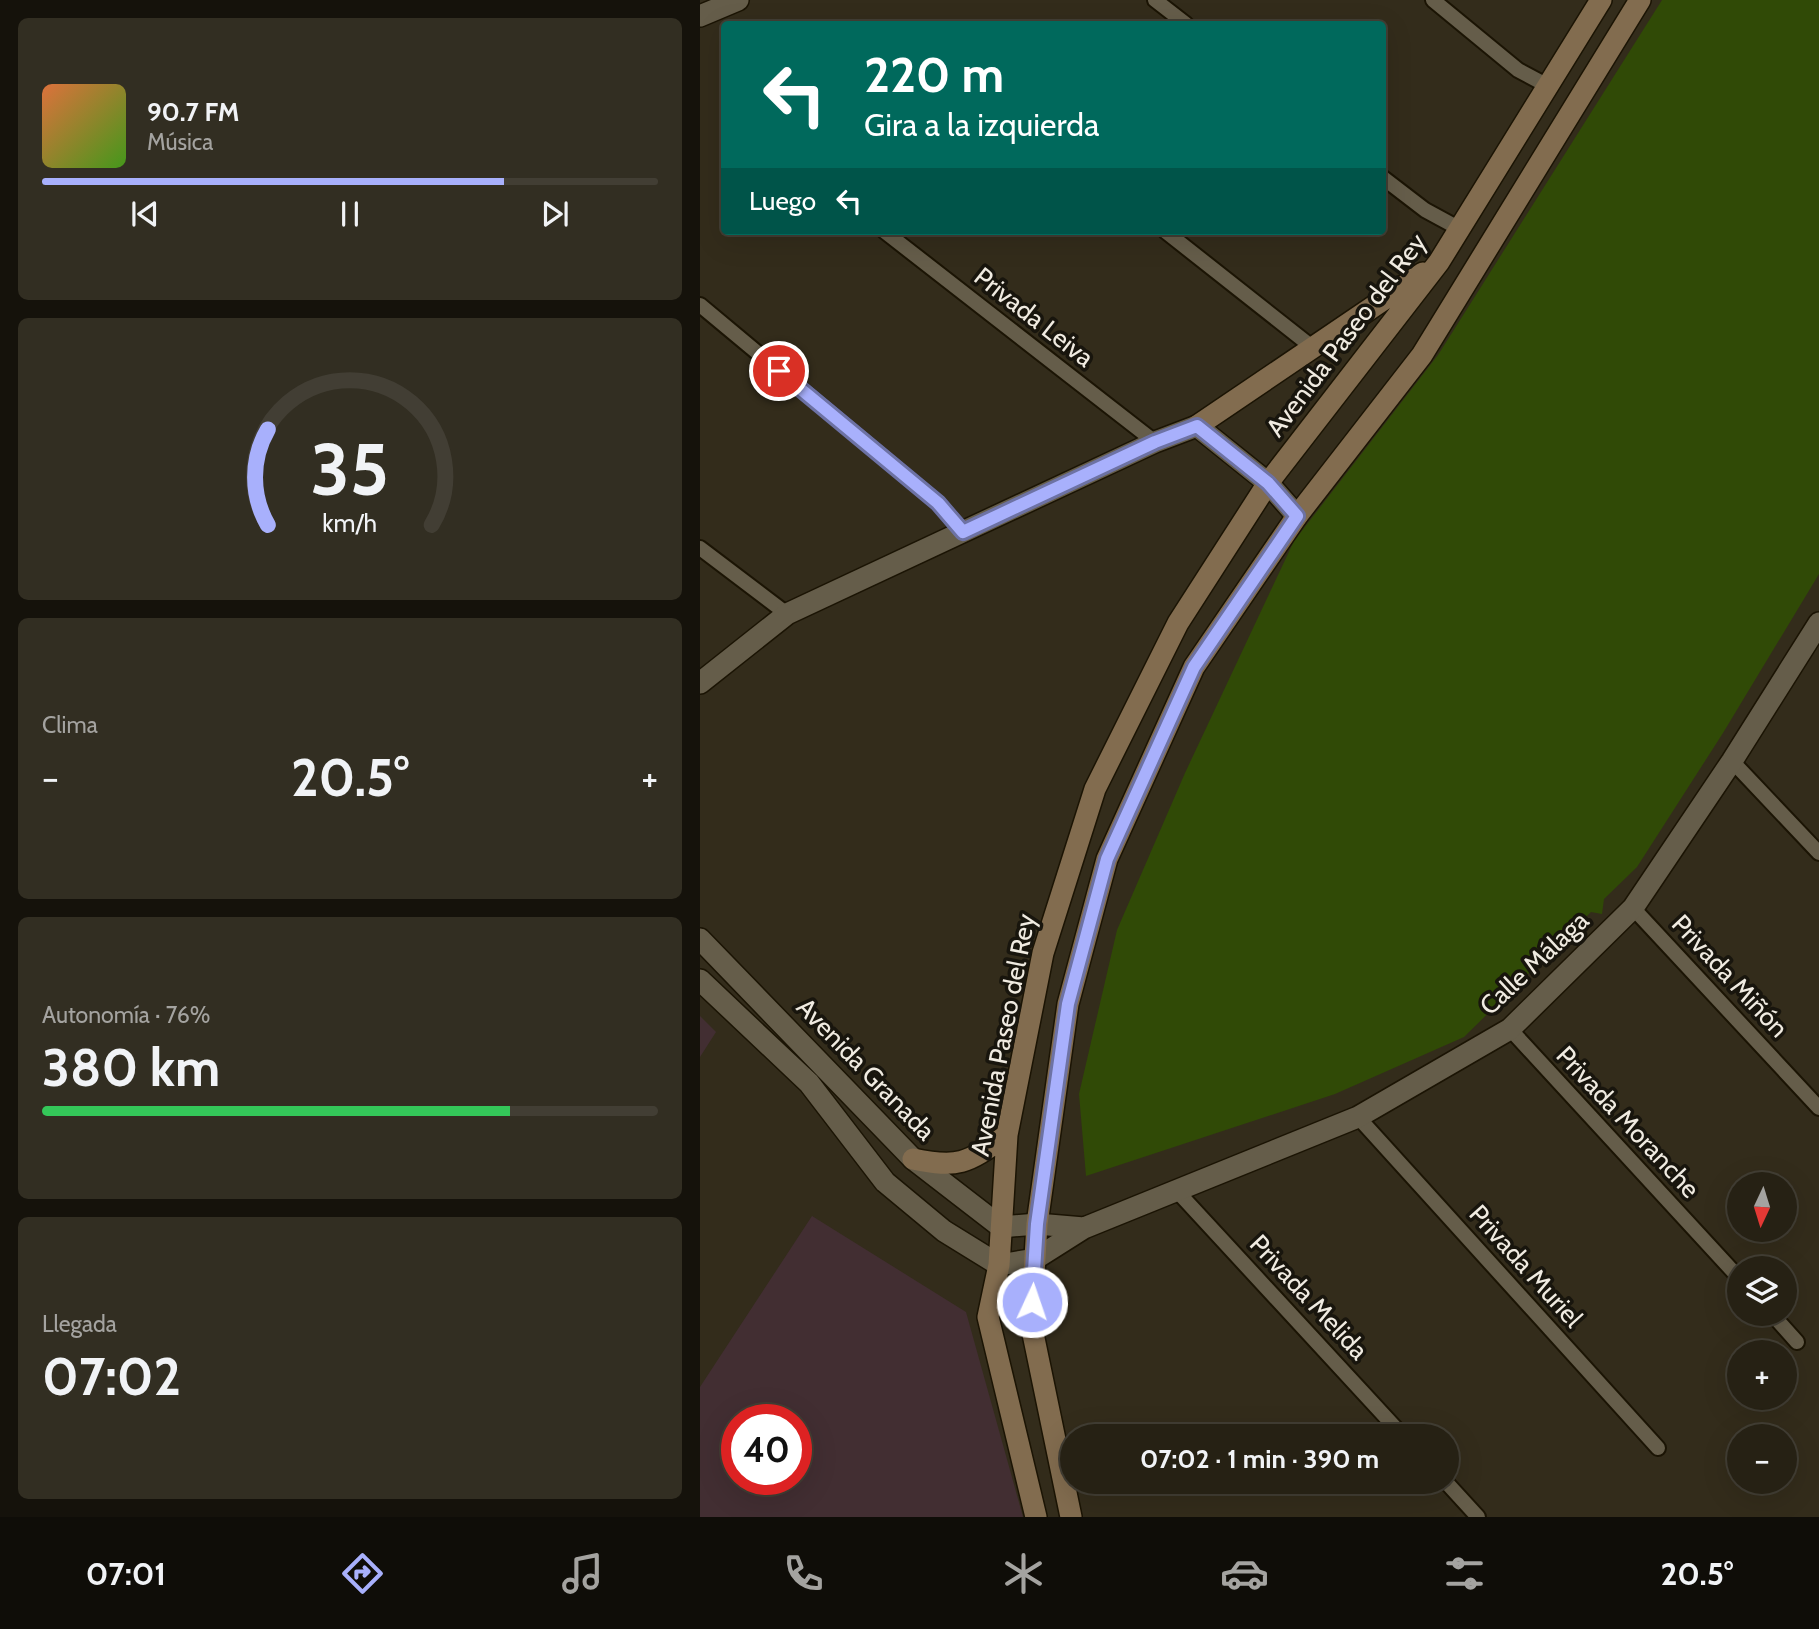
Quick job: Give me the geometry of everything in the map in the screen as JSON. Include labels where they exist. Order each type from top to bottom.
[{"type":"street","points":[[700,16],[738,0]]},
{"type":"street","name":"Avenida Paseo del Rey","points":[[1036,1517],[988,1317],[999,1265],[1007,1135],[1043,953],[1095,789],[1178,623],[1268,483],[1439,262],[1601,0]]},
{"type":"street","points":[[1071,1517],[1031,1324],[1037,1224],[1068,1004],[1107,859],[1194,667],[1297,516],[1422,355],[1640,0]]},
{"type":"street","points":[[700,683],[787,614],[1155,442],[1197,426],[1439,262]]},
{"type":"street","points":[[1197,426],[1268,483],[1297,516]]},
{"type":"street","name":"Calle Málaga","points":[[1035,1259],[1084,1228],[1358,1117],[1510,1029],[1633,908],[1732,761],[1819,622]]},
{"type":"street","name":"Avenida Granada","points":[[700,939],[913,1159],[1001,1227]]},
{"type":"street","points":[[700,980],[808,1083],[885,1182],[944,1231],[999,1265],[1035,1259]]},
{"type":"street","points":[[913,1159],[943,1165],[970,1159],[1007,1135]]},
{"type":"street","name":"Calle Málaga","points":[[1001,1227],[1037,1224],[1084,1228]]},
{"type":"lane","points":[[1155,0],[1182,21]]},
{"type":"lane","points":[[1433,0],[1518,70],[1548,86]]},
{"type":"lane","points":[[1386,180],[1425,210],[1460,229]]},
{"type":"lane","name":"Privada Leiva","points":[[889,235],[1155,442]]},
{"type":"lane","points":[[1170,235],[1312,347]]},
{"type":"lane","points":[[700,305],[938,503],[963,532]]},
{"type":"lane","points":[[700,548],[787,614]]},
{"type":"lane","points":[[1732,761],[1819,853]]},
{"type":"lane","name":"Privada Miñón","points":[[1633,908],[1819,1108]]},
{"type":"lane","name":"Privada Moranche","points":[[1510,1029],[1727,1265]]},
{"type":"lane","name":"Privada Muriel","points":[[1358,1117],[1658,1448]]},
{"type":"lane","name":"Privada Melida","points":[[1177,1191],[1392,1424]]},
{"type":"lane","points":[[1783,1326],[1795,1340]]},
{"type":"lane","points":[[1457,1494],[1478,1517]]},
{"type":"shaded area","points":[[700,1016],[716,1032],[700,1057]]},
{"type":"shaded area","points":[[812,1216],[966,1312],[1023,1517],[700,1517],[700,1387]]},
{"type":"green space","points":[[1662,0],[1819,0],[1819,574],[1723,733],[1637,867],[1604,899],[1602,914],[1591,912],[1464,1037],[1335,1094],[1086,1176],[1079,1094],[1117,930],[1185,773],[1294,541],[1438,355]]},
{"type":"route","points":[[779,371],[938,503],[963,532],[1155,442],[1197,426],[1268,483],[1297,516],[1194,667],[1107,859],[1068,1004],[1037,1224],[1032,1302]]}]
